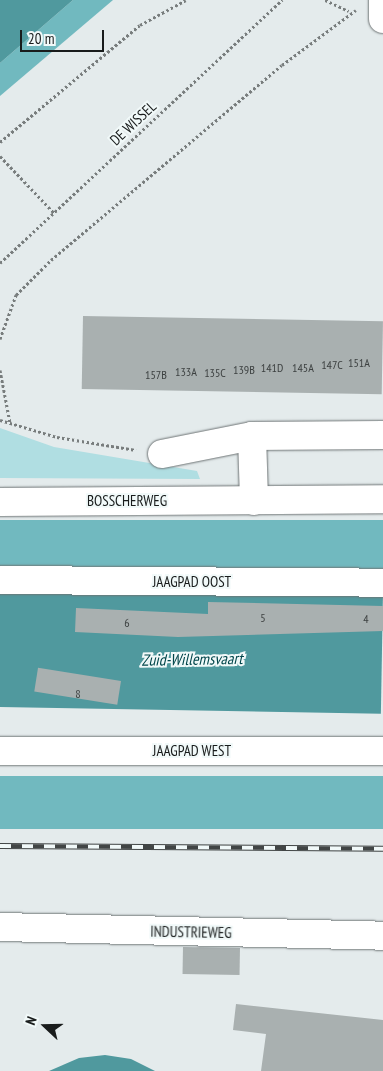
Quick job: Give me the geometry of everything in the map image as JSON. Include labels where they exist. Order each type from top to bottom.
[{"type":"street","points":[[162,454],[252,436],[383,436]]},
{"type":"street","points":[[252,436],[254,501]]},
{"type":"street","name":"BOSSCHERWEG","points":[[0,502],[383,499]]},
{"type":"street","name":"JAAGPAD OOST","points":[[0,580],[383,583]]},
{"type":"street","name":"JAAGPAD WEST","points":[[0,751],[383,751]]},
{"type":"street","name":"INDUSTRIEWEG","points":[[0,927],[383,936]]},
{"type":"path","points":[[0,142],[140,25],[186,0]]},
{"type":"path","name":"DE WISSEL","points":[[0,263],[282,0]]},
{"type":"path","points":[[325,0],[349,11],[382,8]]},
{"type":"path","points":[[0,339],[16,295],[51,260],[349,11]]},
{"type":"path","points":[[0,156],[54,213]]},
{"type":"path","points":[[0,370],[11,424]]},
{"type":"path","points":[[0,420],[57,437],[162,454]]},
{"type":"shaded area","points":[[73,0],[113,0],[0,96],[0,63]]},
{"type":"shaded area","points":[[0,428],[54,447],[197,471],[200,479],[0,478]]},
{"type":"shaded area","points":[[0,520],[383,520],[383,574],[0,574]]},
{"type":"shaded area","points":[[0,776],[383,776],[383,829],[0,829]]},
{"type":"water","points":[[0,0],[73,0],[0,63]]},
{"type":"water","name":"Zuid-Willemsvaart","points":[[0,588],[383,595],[381,714],[0,707]]},
{"type":"water","points":[[105,1055],[131,1059],[155,1071],[49,1071],[79,1058]]},
{"type":"building","points":[[83,316],[383,321],[382,394],[82,389]]},
{"type":"building","points":[[208,602],[383,606],[383,631],[178,637],[75,632],[76,608],[208,614]]},
{"type":"building","points":[[38,668],[121,681],[117,705],[34,692]]},
{"type":"building","points":[[183,947],[240,948],[240,975],[183,974]]},
{"type":"building","points":[[236,1004],[383,1020],[383,1071],[261,1071],[266,1034],[233,1030]]},
{"type":"railway","points":[[0,846],[383,849]]}]
